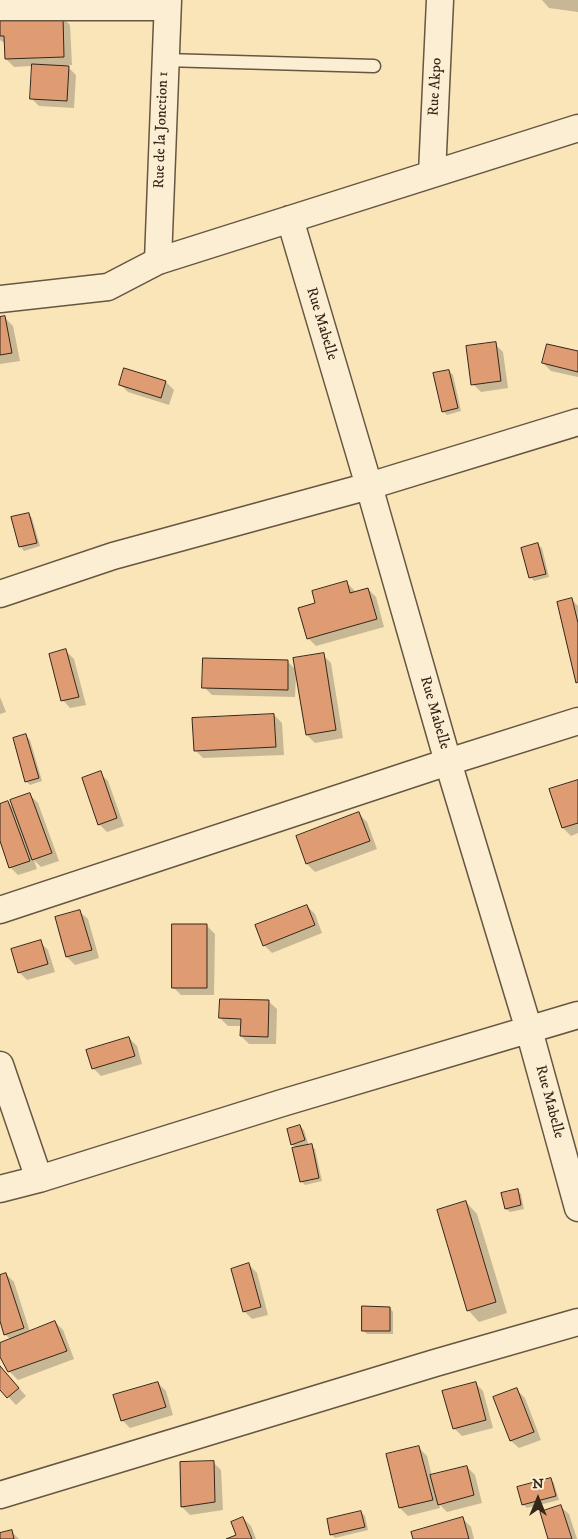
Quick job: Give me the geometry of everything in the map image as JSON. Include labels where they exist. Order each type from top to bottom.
[{"type":"street","name":"Rue Akpo","points":[[432,174],[440,0]]},
{"type":"street","points":[[0,7],[167,4]]},
{"type":"street","name":"Rue de la Jonction 1","points":[[158,261],[167,4]]},
{"type":"street","points":[[0,299],[108,287],[158,261],[578,128]]},
{"type":"street","name":"Rue Mabelle","points":[[290,219],[448,762],[529,1030],[578,1208]]},
{"type":"street","points":[[0,594],[114,556],[369,486],[578,422]]},
{"type":"street","points":[[0,910],[578,721]]},
{"type":"street","points":[[0,1189],[39,1179],[578,1014]]},
{"type":"street","points":[[0,1065],[39,1179]]},
{"type":"street","points":[[0,1495],[435,1363],[578,1322]]},
{"type":"lane","points":[[165,60],[374,66]]},
{"type":"building","points":[[63,15],[64,57],[5,59],[4,36],[0,36],[0,17]]},
{"type":"building","points":[[32,64],[69,66],[67,101],[30,99]]},
{"type":"building","points":[[5,316],[12,353],[0,355],[0,317]]},
{"type":"building","points":[[496,342],[501,381],[471,385],[466,346]]},
{"type":"building","points":[[547,344],[578,351],[578,372],[542,363]]},
{"type":"building","points":[[124,368],[166,381],[161,398],[119,385]]},
{"type":"building","points":[[449,370],[458,408],[442,412],[433,373]]},
{"type":"building","points":[[29,513],[37,543],[19,547],[11,517]]},
{"type":"building","points":[[538,543],[546,574],[529,578],[521,548]]},
{"type":"building","points":[[347,581],[350,593],[368,588],[377,619],[307,639],[298,608],[315,603],[312,591]]},
{"type":"building","points":[[572,598],[578,623],[578,682],[576,683],[557,602]]},
{"type":"building","points":[[66,649],[79,697],[61,701],[49,654]]},
{"type":"building","points":[[324,653],[336,730],[306,735],[293,658]]},
{"type":"building","points":[[203,658],[288,660],[288,690],[202,688]]},
{"type":"building","points":[[274,714],[276,747],[194,751],[192,718]]},
{"type":"building","points":[[26,734],[39,778],[25,782],[13,738]]},
{"type":"building","points":[[101,771],[117,818],[98,825],[82,778]]},
{"type":"building","points":[[578,780],[578,823],[562,828],[549,789]]},
{"type":"building","points":[[30,793],[52,853],[32,860],[10,800]]},
{"type":"building","points":[[8,801],[30,861],[9,868],[0,841],[0,804]]},
{"type":"building","points":[[359,812],[370,841],[306,864],[296,836]]},
{"type":"building","points":[[307,905],[315,925],[263,946],[255,925]]},
{"type":"building","points":[[80,910],[92,950],[66,957],[55,917]]},
{"type":"building","points":[[172,924],[207,924],[207,988],[172,988]]},
{"type":"building","points":[[41,940],[48,964],[18,973],[11,949]]},
{"type":"building","points":[[220,999],[269,1000],[268,1037],[240,1036],[241,1019],[219,1018]]},
{"type":"building","points":[[129,1037],[135,1056],[92,1069],[86,1050]]},
{"type":"building","points":[[300,1125],[305,1140],[291,1145],[287,1129]]},
{"type":"building","points":[[312,1144],[319,1178],[300,1182],[292,1148]]},
{"type":"building","points":[[518,1189],[521,1205],[505,1209],[501,1193]]},
{"type":"building","points":[[466,1201],[496,1302],[467,1311],[437,1210]]},
{"type":"building","points":[[249,1263],[261,1307],[243,1312],[231,1269]]},
{"type":"building","points":[[6,1273],[24,1328],[4,1335],[0,1321],[0,1275]]},
{"type":"building","points":[[362,1306],[390,1307],[390,1331],[362,1331]]},
{"type":"building","points":[[55,1321],[67,1351],[8,1372],[0,1357],[0,1343]]},
{"type":"building","points":[[0,1366],[19,1388],[7,1398],[0,1390]]},
{"type":"building","points":[[158,1382],[166,1407],[121,1421],[113,1395]]},
{"type":"building","points":[[476,1382],[486,1420],[453,1429],[442,1391]]},
{"type":"building","points":[[517,1388],[534,1432],[510,1441],[493,1397]]},
{"type":"building","points":[[419,1446],[433,1500],[399,1508],[386,1454]]},
{"type":"building","points":[[214,1461],[215,1502],[181,1507],[180,1462]]},
{"type":"building","points":[[467,1466],[474,1495],[438,1505],[430,1475]]},
{"type":"building","points":[[551,1478],[556,1496],[522,1505],[517,1487]]},
{"type":"building","points":[[561,1505],[572,1539],[548,1539],[540,1512]]},
{"type":"building","points":[[361,1511],[365,1527],[330,1535],[327,1519]]},
{"type":"building","points":[[243,1517],[252,1539],[226,1539],[236,1535],[231,1522]]},
{"type":"building","points":[[463,1517],[469,1539],[413,1539],[411,1532]]},
{"type":"building","points":[[12,1530],[14,1539],[0,1539],[0,1533]]}]
